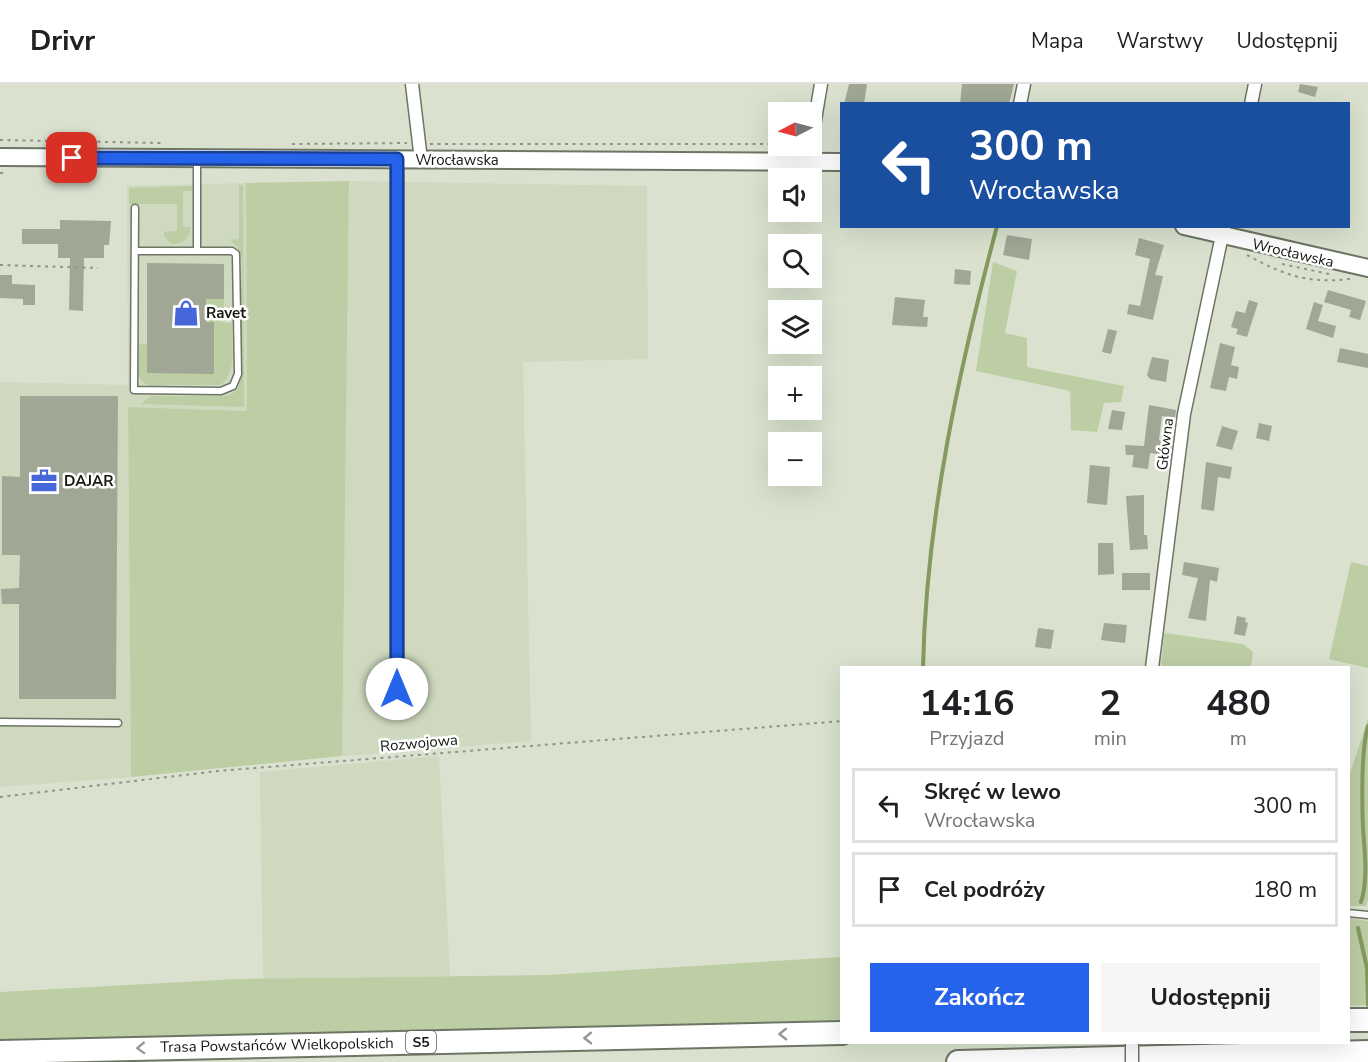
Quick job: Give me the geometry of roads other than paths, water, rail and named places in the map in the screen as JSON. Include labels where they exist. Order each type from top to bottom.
[{"type":"highway","points":[[1350,1020],[1368,1020]]},
{"type":"highway","name":"Trasa Powstańców Wielkopolskich","points":[[0,1052],[840,1033]]},
{"type":"highway","points":[[958,1062],[1368,1052]]},
{"type":"main road","name":"Wrocławska","points":[[3,165],[197,158],[397,159],[421,152],[768,154]]},
{"type":"main road","name":"Wrocławska","points":[[819,156],[840,161]]},
{"type":"main road","name":"Wrocławska","points":[[1200,228],[1223,231],[1362,273]]},
{"type":"street","points":[[412,84],[421,152]]},
{"type":"street","points":[[818,102],[821,84]]},
{"type":"street","points":[[1020,102],[1024,84]]},
{"type":"street","points":[[1251,102],[1255,84]]},
{"type":"street","points":[[397,159],[397,689]]},
{"type":"street","name":"Główna","points":[[1152,666],[1184,414],[1223,231]]},
{"type":"street","points":[[1132,1044],[1132,1062]]},
{"type":"lane","points":[[197,158],[197,251]]},
{"type":"lane","points":[[135,208],[134,390],[221,391],[233,386],[238,374],[238,259],[232,251],[135,251]]},
{"type":"lane","points":[[0,722],[118,723]]},
{"type":"lane","points":[[1350,913],[1368,915]]},
{"type":"waterway","points":[[923,666],[930,556],[947,445],[970,334],[996,228]]},
{"type":"waterway","points":[[1361,902],[1365,885],[1362,777],[1368,726]]},
{"type":"waterway","points":[[1358,928],[1367,968],[1368,1005]]},
{"type":"place","name":"Ravet","points":[[186,313]]},
{"type":"place","name":"DAJAR","points":[[44,481]]}]
